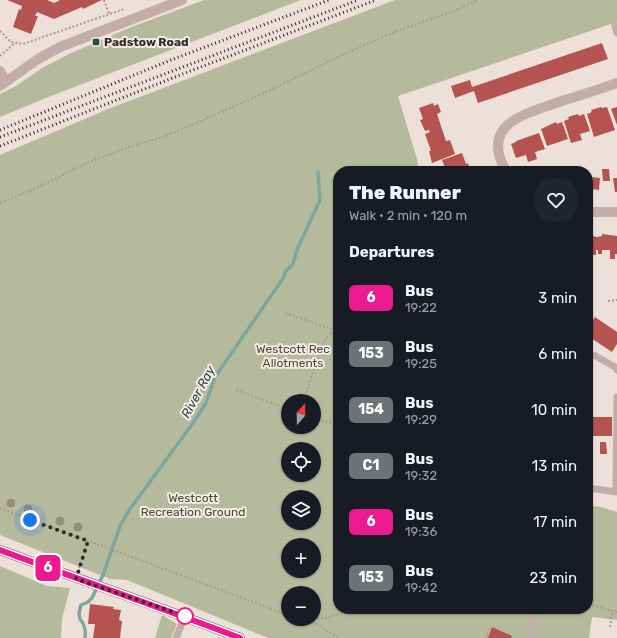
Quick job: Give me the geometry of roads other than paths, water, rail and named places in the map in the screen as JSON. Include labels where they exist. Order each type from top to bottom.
[{"type":"main road","points":[[0,550],[185,616],[240,638]]},
{"type":"street","points":[[0,71],[3,84],[38,59],[60,47],[182,0]]},
{"type":"street","points":[[504,166],[499,156],[499,143],[502,132],[513,120],[539,109],[617,83]]},
{"type":"street","points":[[593,212],[617,212]]},
{"type":"lane","points":[[617,26],[615,26],[617,33]]},
{"type":"lane","points":[[593,355],[615,366],[617,370]]},
{"type":"lane","points":[[593,489],[617,492],[617,397]]},
{"type":"lane","points":[[528,638],[535,614]]},
{"type":"lane","points":[[176,638],[185,616]]},
{"type":"waterway","name":"River Ray","points":[[85,638],[85,628],[80,619],[79,613],[81,605],[88,602],[92,598],[103,575],[120,526],[130,509],[193,423],[206,403],[215,377],[284,277],[285,272],[293,264],[297,250],[320,200],[318,172]]},
{"type":"railway","points":[[0,130],[171,60],[329,0]]},
{"type":"railway","points":[[0,137],[358,0]]},
{"type":"railway","points":[[0,146],[376,0]]},
{"type":"place","name":"Padstow Road","points":[[96,42]]},
{"type":"park label","name":"Westcott Rec Allotments","points":[[293,356]]},
{"type":"park label","name":"Westcott Recreation Ground","points":[[193,505]]}]
